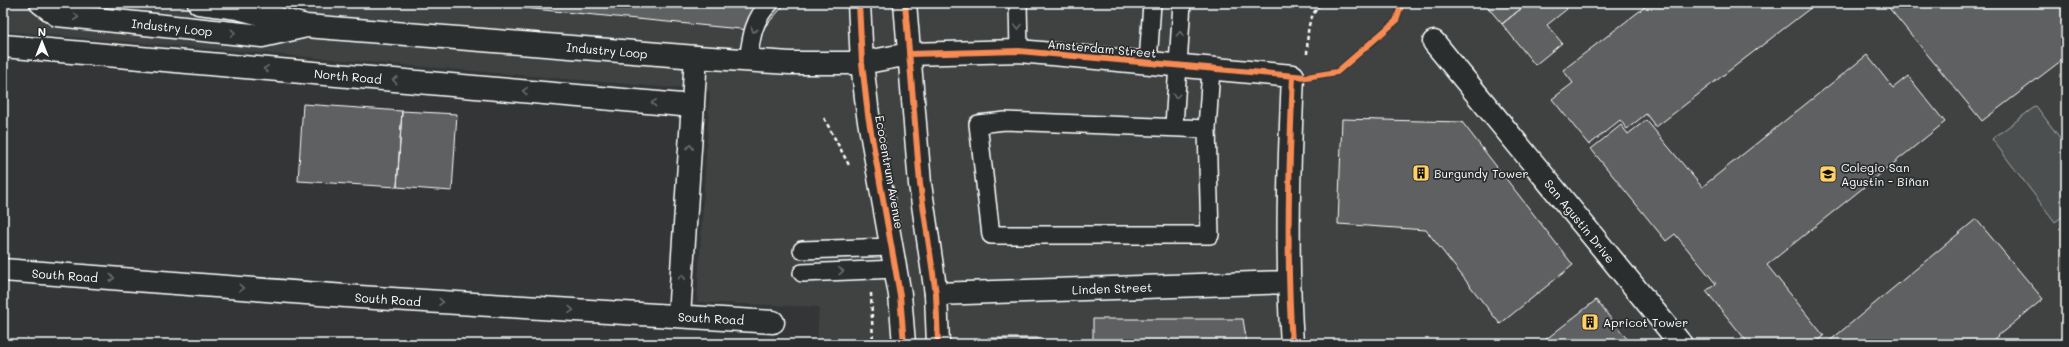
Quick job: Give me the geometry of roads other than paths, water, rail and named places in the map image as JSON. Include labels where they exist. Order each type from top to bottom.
[{"type":"street","name":"Industry Loop","points":[[40,3],[57,15],[262,36],[306,26]]},
{"type":"street","name":"Industry Loop","points":[[199,3],[238,8],[306,26],[696,58],[748,61],[862,63],[909,54]]},
{"type":"street","name":"Ecocentrum Avenue","points":[[859,3],[862,63],[874,149],[900,295],[904,344]]},
{"type":"street","points":[[905,3],[920,184],[936,294],[938,344]]},
{"type":"street","name":"San Agustin Drive","points":[[1434,42],[1681,344]]},
{"type":"street","name":"North Road","points":[[3,46],[693,106]]},
{"type":"street","name":"Amsterdam Street","points":[[909,54],[1019,51],[1300,77],[1288,190],[1288,282]]},
{"type":"street","points":[[679,316],[696,58]]},
{"type":"street","name":"South Road","points":[[3,270],[359,297],[773,322]]},
{"type":"street","points":[[1288,282],[1292,344]]},
{"type":"street","name":"Linden Street","points":[[936,294],[1288,282]]},
{"type":"lane","points":[[748,61],[752,30],[764,8],[770,3]]},
{"type":"lane","points":[[1018,3],[1019,51]]},
{"type":"lane","points":[[1148,63],[1152,3]]},
{"type":"lane","points":[[1174,126],[1182,3]]},
{"type":"lane","points":[[1207,128],[1033,121],[1005,121],[978,124],[991,235],[1210,235],[1207,128],[1211,69]]},
{"type":"lane","points":[[802,250],[892,247]]},
{"type":"lane","points":[[802,272],[896,269]]},
{"type":"place","name":"Burgundy Tower","points":[[1421,173]]},
{"type":"place","name":"Colegio San Agustin - Biñan","points":[[1828,174]]},
{"type":"place","name":"Apricot Tower","points":[[1590,322]]}]
